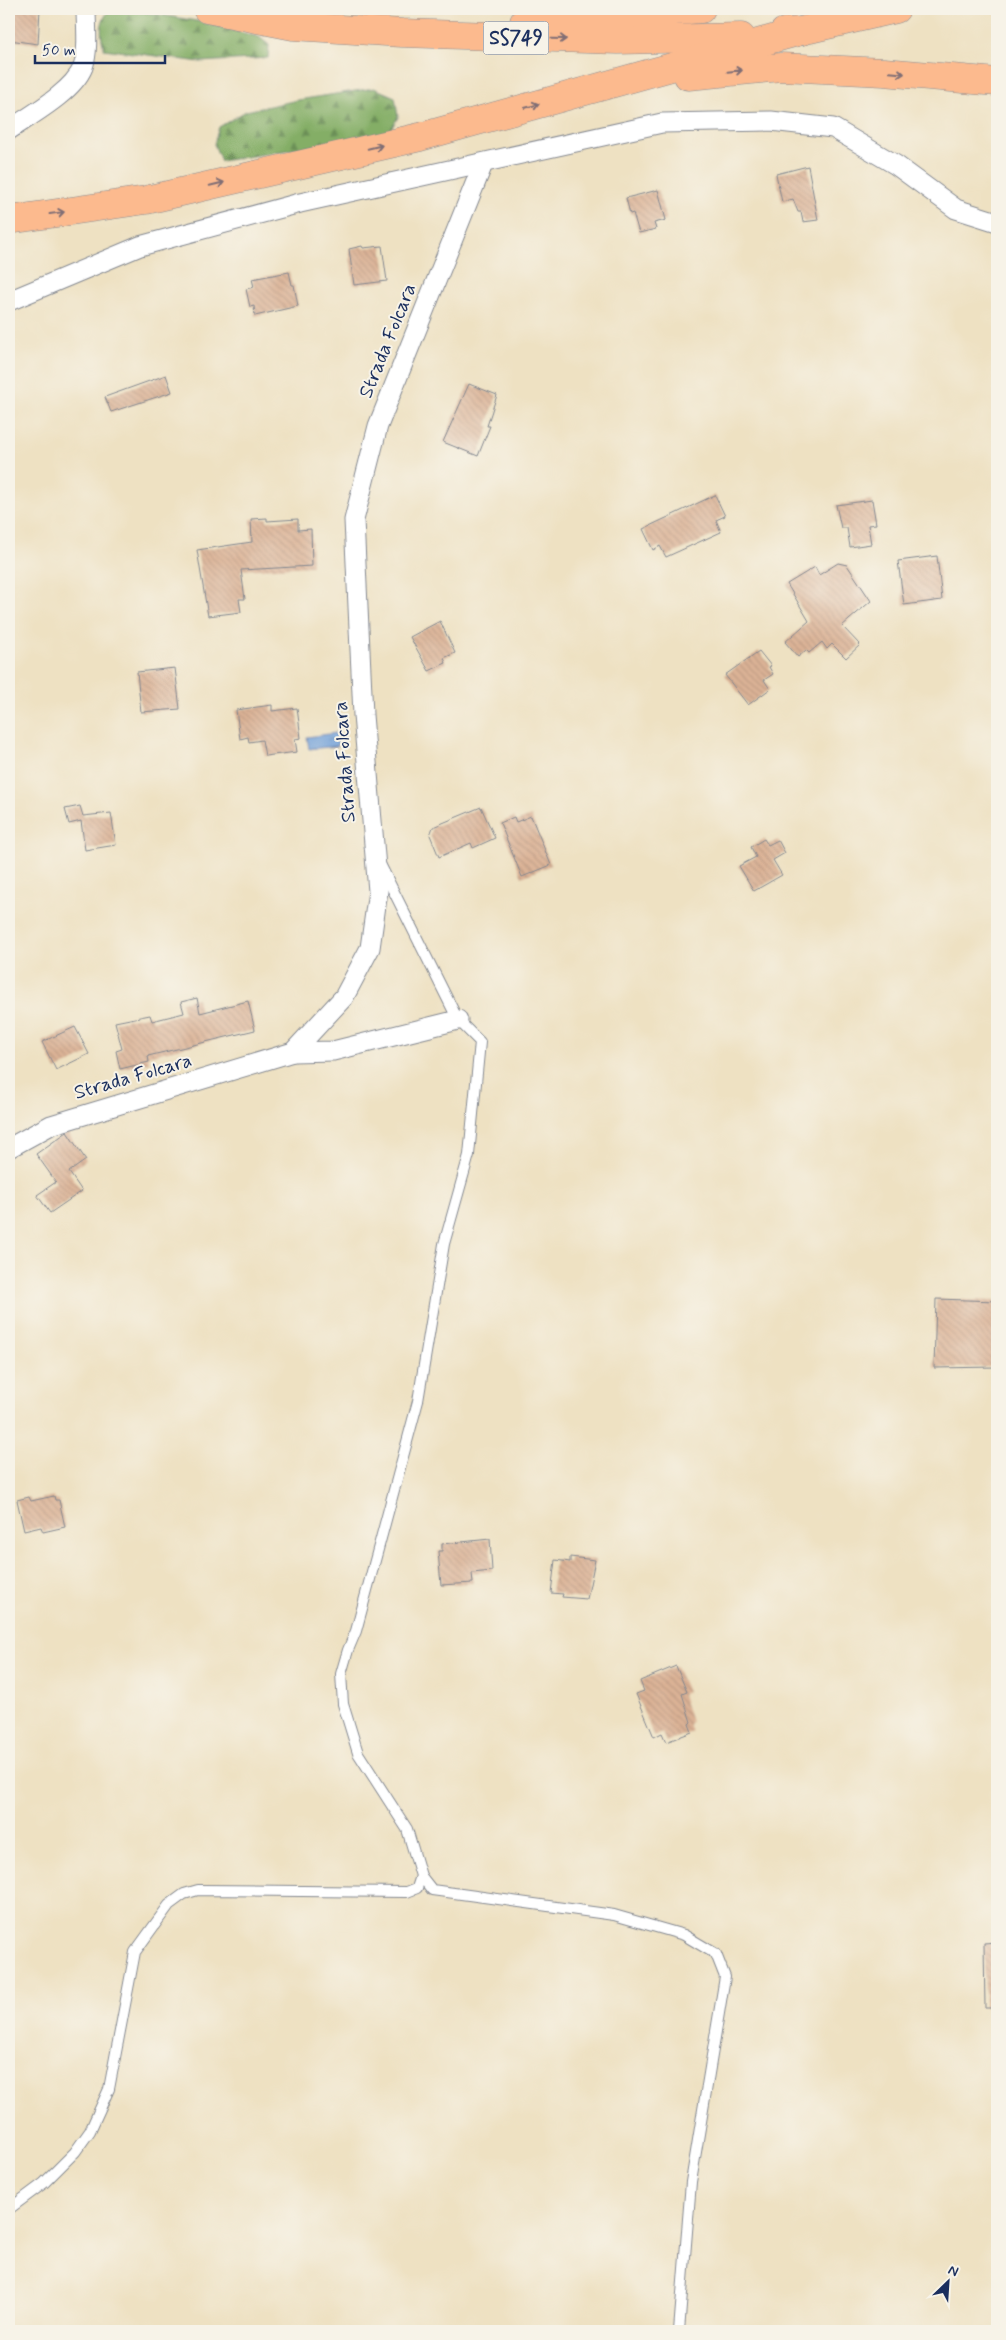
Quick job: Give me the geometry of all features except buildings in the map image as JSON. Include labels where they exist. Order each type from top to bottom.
[{"type":"highway","points":[[572,19],[639,9]]},
{"type":"highway","name":"SS749","points":[[220,11],[526,22],[701,9]]},
{"type":"highway","name":"SS749","points":[[220,11],[293,26],[501,38],[666,39],[734,37],[801,31],[896,9]]},
{"type":"highway","points":[[9,220],[146,200],[420,137],[801,31]]},
{"type":"highway","points":[[583,92],[697,75],[781,67],[884,72],[997,82]]},
{"type":"street","points":[[9,130],[58,95],[75,79],[82,68],[86,54],[86,9]]},
{"type":"street","points":[[9,301],[140,246],[300,203],[662,123],[770,121],[834,128],[896,165],[956,209],[997,222]]},
{"type":"street","name":"Strada Folcara","points":[[9,1148],[51,1125],[293,1052],[344,997],[370,948],[378,891],[363,715],[354,520],[378,426],[483,164]]},
{"type":"street","points":[[293,1052],[332,1052],[458,1020]]},
{"type":"lane","points":[[375,854],[458,1020],[480,1042],[470,1155],[444,1244],[418,1401],[356,1632],[341,1674],[343,1704],[358,1753],[407,1829],[421,1876],[432,1890],[614,1915],[684,1935],[716,1954],[725,1977],[691,2182],[679,2331]]},
{"type":"lane","points":[[9,2209],[44,2183],[75,2152],[90,2131],[109,2089],[135,1952],[169,1905],[184,1894],[198,1890],[407,1892],[417,1888],[421,1876]]},
{"type":"green space","points":[[110,9],[125,9],[197,21],[259,37],[269,45],[268,58],[200,62],[104,49],[101,28]]},
{"type":"green space","points":[[374,88],[395,97],[398,117],[388,134],[221,161],[214,144],[219,127],[246,111],[298,100]]},
{"type":"water","points":[[336,733],[338,746],[309,749],[307,737]]}]
